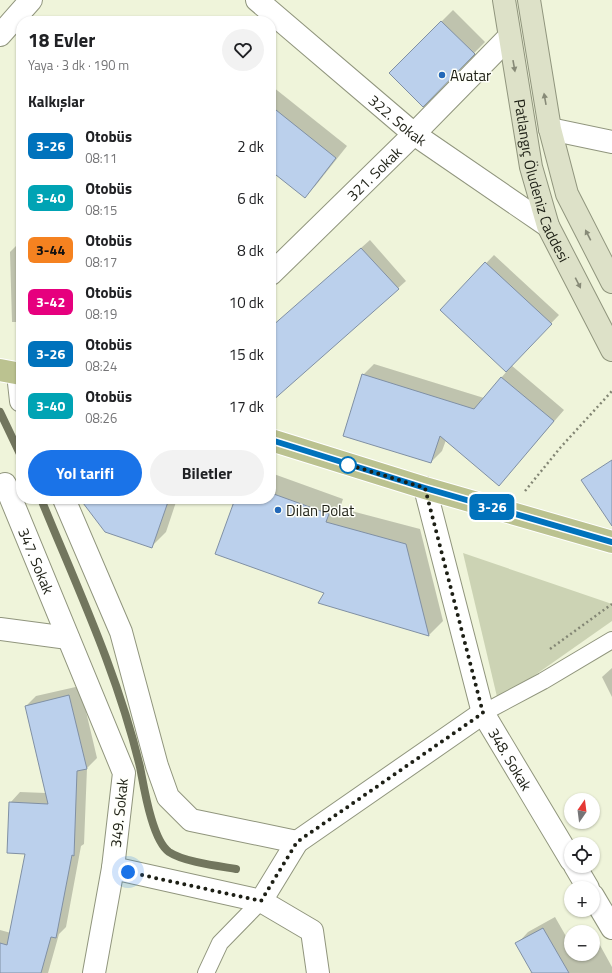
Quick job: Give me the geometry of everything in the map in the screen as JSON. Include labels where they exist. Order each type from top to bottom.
[{"type":"main road","name":"Patlangıç Öludeniz Caddesi","points":[[504,0],[531,167],[548,226],[612,350]]},
{"type":"main road","name":"Patlangıç Öludeniz Caddesi","points":[[530,0],[550,129],[567,194],[612,282]]},
{"type":"main road","points":[[276,442],[425,488],[607,537]]},
{"type":"street","points":[[17,16],[31,0]]},
{"type":"street","name":"322. Sokak","points":[[257,0],[276,16]]},
{"type":"street","name":"322. Sokak","points":[[276,16],[414,134],[548,226]]},
{"type":"street","points":[[0,35],[16,17]]},
{"type":"street","name":"321. Sokak","points":[[276,269],[414,134],[509,37]]},
{"type":"street","points":[[550,129],[612,142]]},
{"type":"street","points":[[13,373],[16,384]]},
{"type":"street","name":"347. Sokak","points":[[5,484],[68,638]]},
{"type":"street","name":"348. Sokak","points":[[425,488],[483,713],[564,848]]},
{"type":"street","points":[[66,504],[121,632],[156,766],[168,797],[191,820],[297,842]]},
{"type":"street","points":[[0,629],[68,638]]},
{"type":"street","name":"349. Sokak","points":[[68,638],[124,773],[113,868],[94,973]]},
{"type":"street","points":[[261,901],[297,842],[483,713]]},
{"type":"street","points":[[113,868],[261,901],[312,931],[318,973]]},
{"type":"street","points":[[600,908],[612,928]]},
{"type":"lane","points":[[483,713],[543,681],[612,640]]},
{"type":"lane","points":[[206,973],[220,943],[261,901]]},
{"type":"path","points":[[508,511],[560,448],[612,391]]},
{"type":"green space","points":[[463,553],[612,604],[612,621],[498,701]]},
{"type":"building","points":[[441,21],[475,54],[423,107],[389,73]]},
{"type":"building","points":[[276,110],[336,158],[305,198],[276,175]]},
{"type":"building","points":[[361,248],[399,289],[276,398],[276,323]]},
{"type":"building","points":[[485,262],[552,324],[506,372],[440,310]]},
{"type":"building","points":[[362,374],[474,409],[501,377],[554,421],[499,486],[440,436],[431,463],[343,436]]},
{"type":"building","points":[[612,460],[612,526],[581,480]]},
{"type":"building","points":[[276,495],[329,514],[326,522],[406,544],[429,636],[318,603],[324,593],[215,554],[233,504],[276,504]]},
{"type":"building","points":[[84,504],[167,504],[152,548],[105,532]]},
{"type":"building","points":[[69,695],[87,769],[77,771],[74,856],[72,855],[56,938],[51,937],[41,973],[0,973],[0,943],[7,945],[25,854],[7,853],[9,802],[48,804],[25,706]]},
{"type":"building","points":[[543,928],[569,973],[532,973],[515,943]]},
{"type":"waterway","points":[[0,412],[16,446]]},
{"type":"waterway","points":[[43,504],[96,631],[120,698],[131,732],[153,825],[163,846],[169,852],[183,858],[201,863],[236,869]]},
{"type":"bus line","name":"3-26","points":[[276,442],[425,488],[597,536],[612,542]]},
{"type":"place","name":"Avatar","points":[[442,75]]},
{"type":"place","name":"Dilan Polat","points":[[278,510]]},
{"type":"route","points":[[128,872],[261,901],[297,842],[483,713],[436,525],[425,488],[343,463],[348,465]]}]
